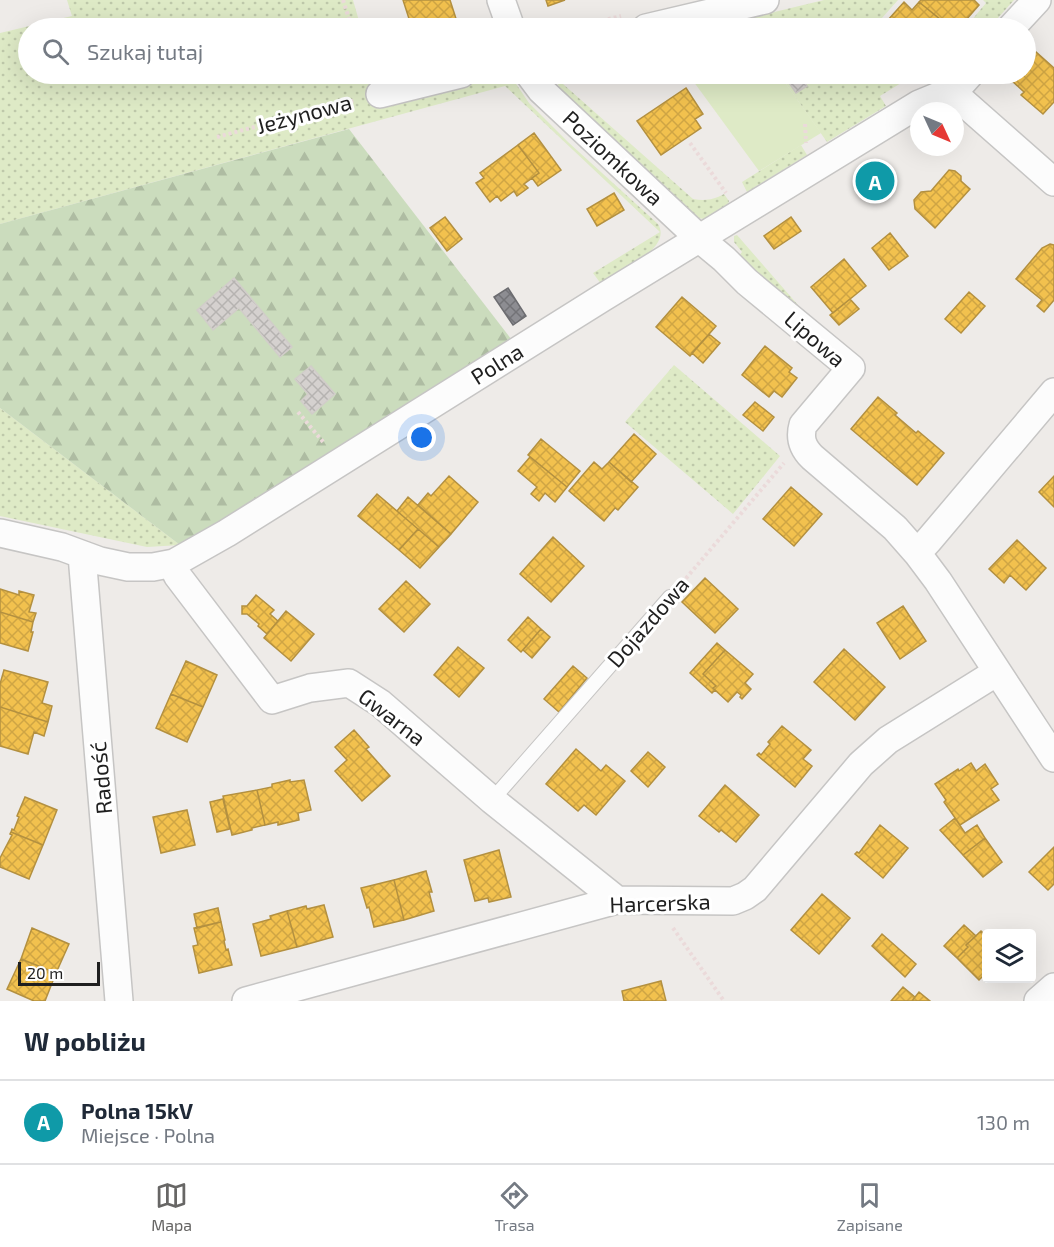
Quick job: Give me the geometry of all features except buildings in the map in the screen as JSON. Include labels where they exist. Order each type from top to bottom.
[{"type":"street","points":[[501,0],[507,18]]},
{"type":"street","points":[[688,18],[765,0]]},
{"type":"street","points":[[1020,18],[1037,0]]},
{"type":"street","name":"Jeżynowa","points":[[380,94],[420,84]]},
{"type":"street","name":"Poziomkowa","points":[[537,84],[700,239]]},
{"type":"street","name":"Polna","points":[[0,533],[62,547],[100,561],[128,567],[153,567],[174,563],[227,533],[919,104],[952,93],[961,84]]},
{"type":"street","points":[[952,93],[1054,182]]},
{"type":"street","name":"Lipowa","points":[[700,239],[747,282],[851,368],[803,425],[800,433],[802,443]]},
{"type":"street","points":[[917,553],[1054,392]]},
{"type":"street","points":[[802,443],[812,457],[895,528],[917,553],[938,581],[1054,758]]},
{"type":"street","name":"Radość","points":[[82,555],[119,1001]]},
{"type":"street","name":"Gwarna","points":[[177,575],[272,699],[310,688],[349,683],[380,704],[492,800],[617,900]]},
{"type":"street","name":"Harcerska","points":[[246,1001],[617,900],[733,901],[745,896],[755,889],[861,764],[888,740],[997,672]]},
{"type":"street","points":[[1038,1001],[1054,987]]},
{"type":"lane","name":"Dojazdowa","points":[[492,800],[670,597]]},
{"type":"path","points":[[343,0],[349,18]]},
{"type":"path","name":"Jeżynowa","points":[[217,137],[380,94]]},
{"type":"path","points":[[690,143],[741,213]]},
{"type":"path","points":[[298,412],[339,462]]},
{"type":"path","name":"Dojazdowa","points":[[670,597],[802,443]]},
{"type":"path","points":[[654,900],[724,1001]]},
{"type":"green space","points":[[67,0],[353,0],[358,18],[64,18],[72,16]]},
{"type":"green space","points":[[824,0],[898,0],[882,18],[749,18]]},
{"type":"green space","points":[[983,0],[1014,0],[998,18],[973,18],[986,3]]},
{"type":"green space","points":[[18,29],[18,84],[377,84],[384,105],[472,84],[516,84],[529,103],[568,142],[658,224],[661,232],[659,240],[648,254],[604,288],[593,273],[660,232],[505,86],[0,224],[0,33]]},
{"type":"green space","points":[[558,84],[563,84],[693,199],[709,200],[724,194],[729,201],[725,214],[709,219],[701,219],[693,215],[562,94]]},
{"type":"green space","points":[[695,84],[786,84],[821,133],[759,171]]},
{"type":"green space","points":[[786,84],[899,84],[880,96],[886,106],[827,142]]},
{"type":"green space","points":[[349,129],[515,344],[329,460],[180,545],[0,408],[0,224]]},
{"type":"green space","points":[[801,145],[807,155],[747,192],[742,182]]},
{"type":"green space","points":[[737,235],[798,305],[796,308],[738,257],[742,252],[734,242],[734,236]]},
{"type":"green space","points":[[674,365],[780,456],[733,514],[625,422]]},
{"type":"green space","points":[[0,408],[180,545],[147,547],[0,516]]},
{"type":"place","name":"Polna 15kV","points":[[875,181]]}]
